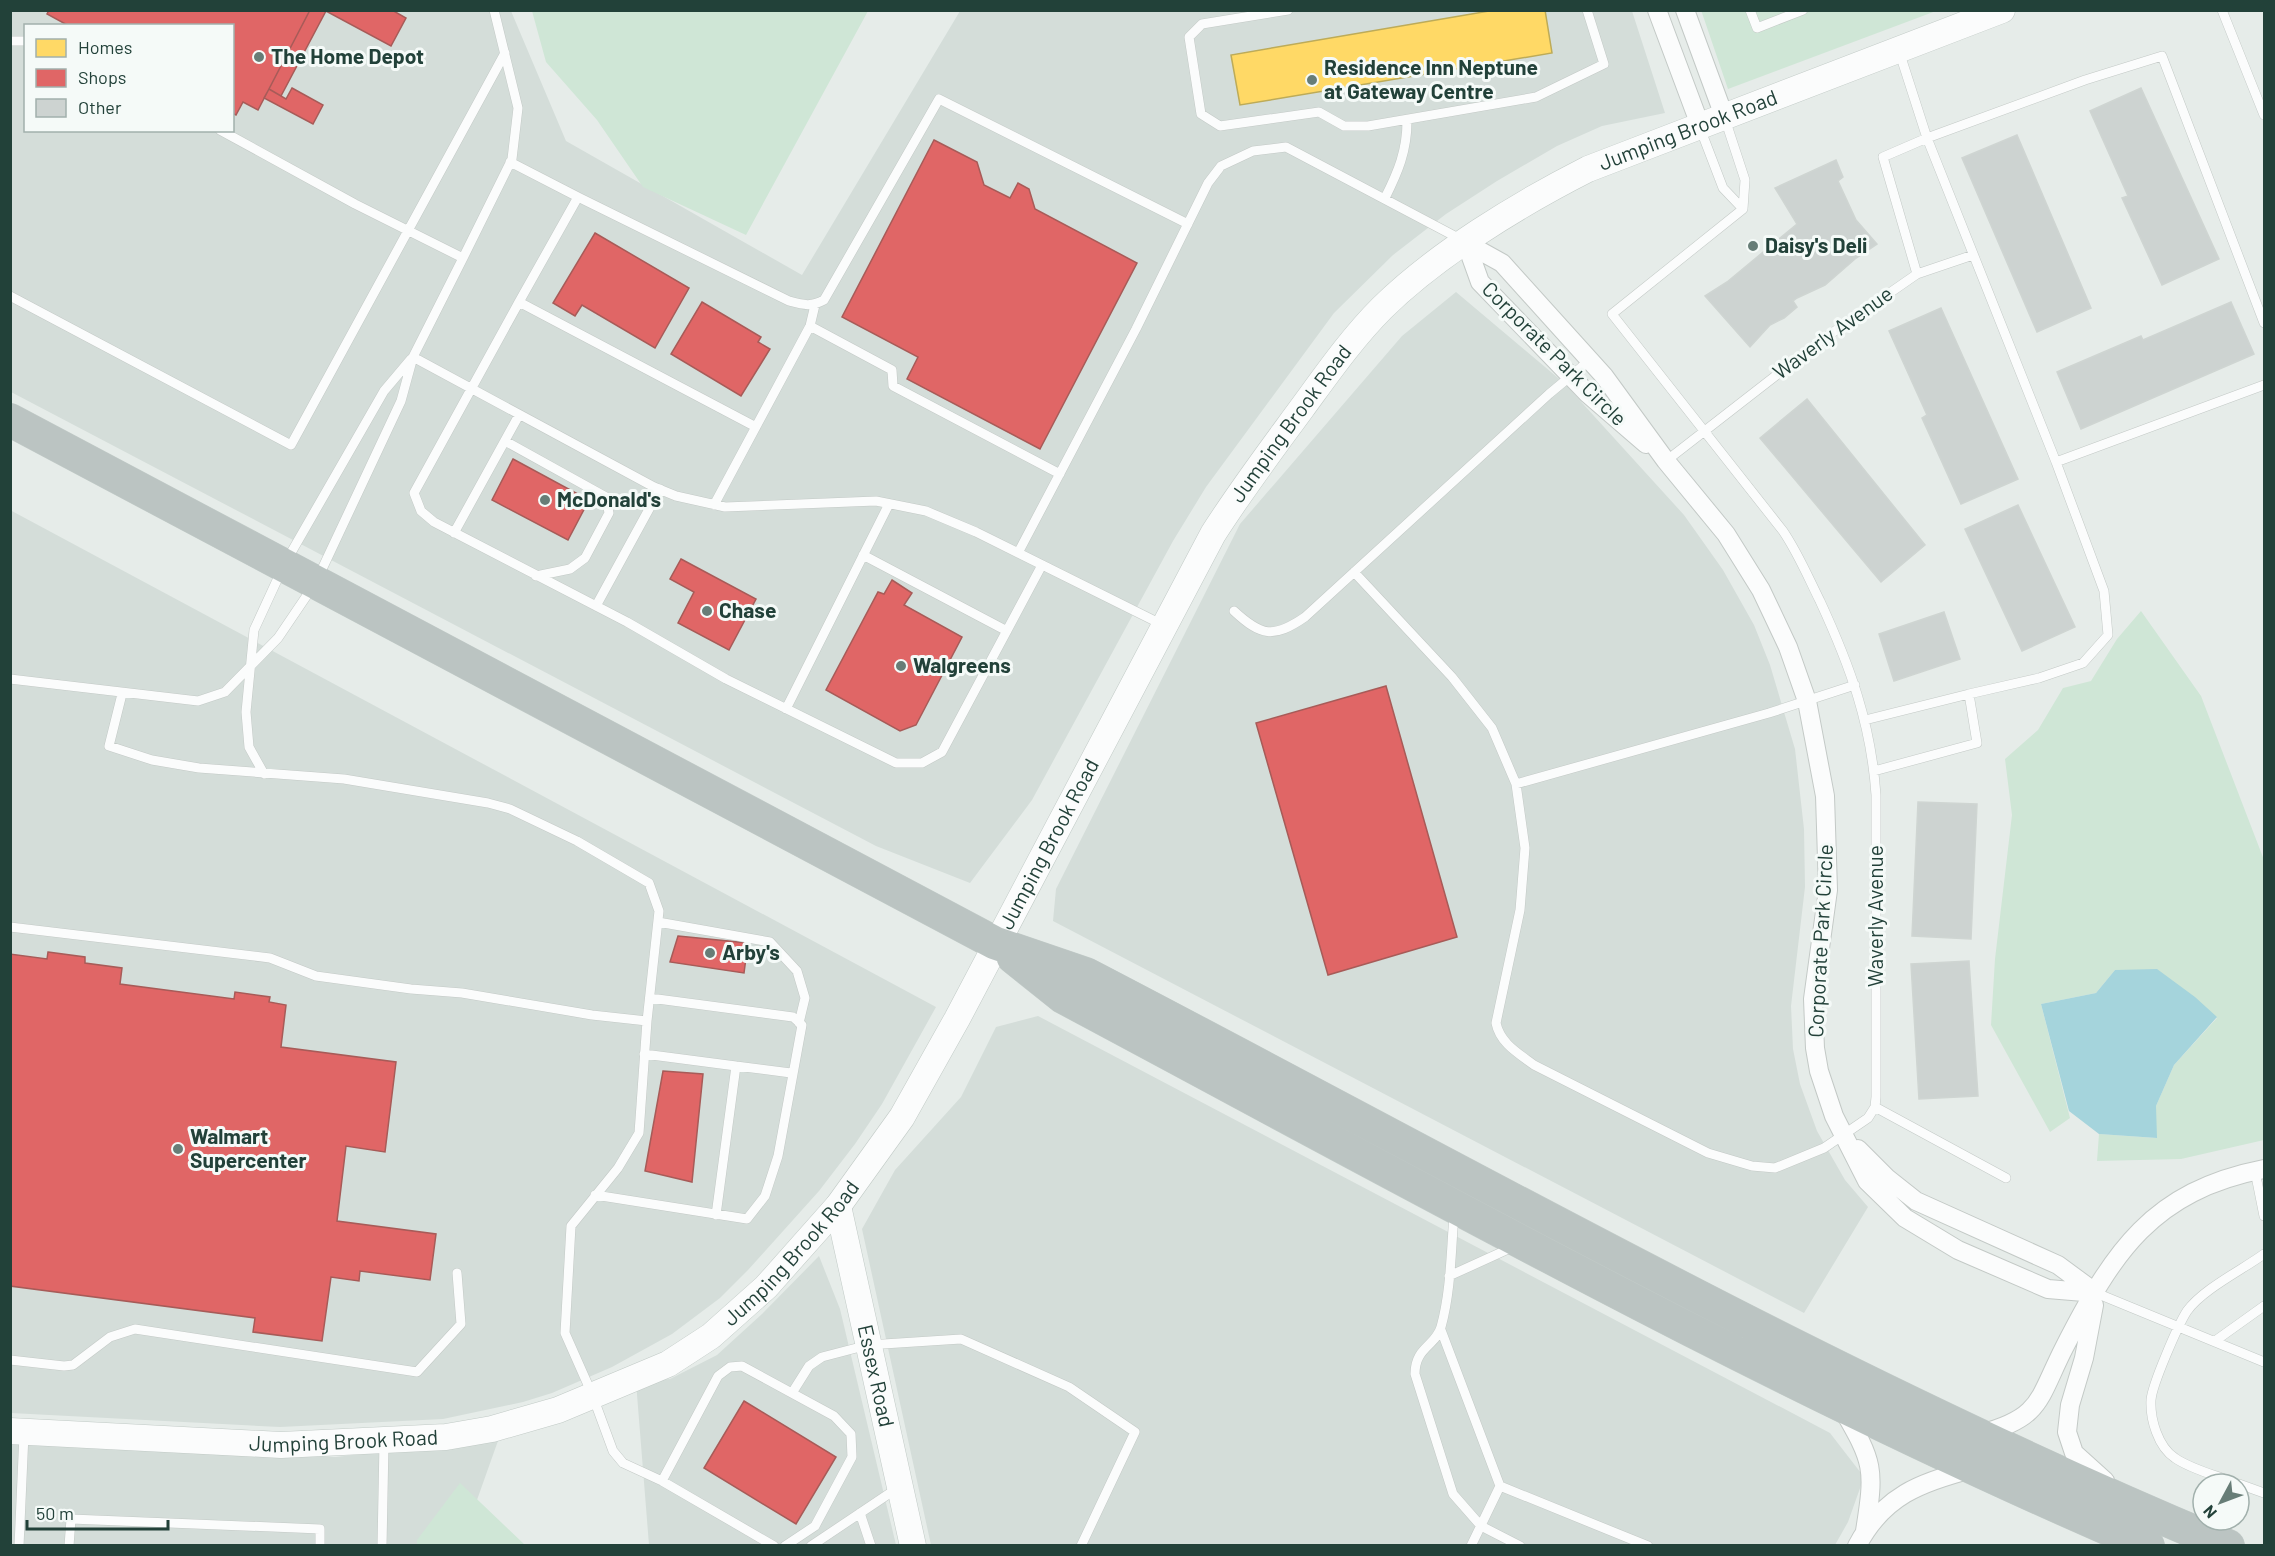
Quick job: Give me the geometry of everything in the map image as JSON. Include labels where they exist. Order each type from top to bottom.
[{"type":"highway","points":[[10,420],[995,943],[1086,974],[1761,1329],[1976,1435],[2228,1545]]},
{"type":"highway","points":[[995,943],[1063,997],[1523,1243],[1841,1407],[1972,1469],[2148,1545]]},
{"type":"street","points":[[1657,10],[1700,125]]},
{"type":"street","points":[[1685,10],[1724,116]]},
{"type":"street","name":"Jumping Brook Road","points":[[17,1431],[281,1445],[446,1437],[492,1429],[558,1410],[668,1364],[711,1336],[766,1287],[838,1206],[902,1117],[1163,625],[1230,506],[1344,352],[1398,293],[1530,200],[1588,169],[2002,10]]},
{"type":"street","name":"Corporate Park Circle","points":[[1466,243],[1502,263],[1590,360],[1726,534],[1761,590],[1788,647],[1807,701],[1825,796],[1828,859],[1826,917],[1813,999],[1815,1048],[1826,1094],[1867,1181],[1878,1194],[1921,1230],[1958,1250],[2048,1289],[2096,1293]]},
{"type":"street","name":"Corporate Park Circle","points":[[1466,243],[1480,282],[1607,412],[1666,460]]},
{"type":"street","name":"Corporate Park Circle","points":[[1844,1134],[1887,1178],[1916,1201],[2058,1265],[2096,1293]]},
{"type":"street","points":[[1976,1435],[2018,1421],[2034,1409],[2044,1393],[2063,1349],[2118,1254],[2164,1208],[2202,1186],[2260,1170]]},
{"type":"street","name":"Essex Road","points":[[838,1206],[913,1545]]},
{"type":"street","points":[[2096,1293],[2084,1358],[2070,1405],[2067,1432],[2074,1453],[2083,1464],[2140,1508]]},
{"type":"street","points":[[1841,1407],[1860,1438],[1870,1463],[1871,1489],[1861,1538]]},
{"type":"street","points":[[1861,1538],[1910,1488],[1933,1479],[1972,1469]]},
{"type":"lane","points":[[264,774],[249,747],[246,712],[254,630],[284,565],[384,391],[412,357],[510,162],[515,141],[518,108],[494,10]]},
{"type":"lane","points":[[1288,10],[1202,24],[1189,37],[1201,114],[1220,126],[1319,111],[1344,126],[1368,126],[1536,97],[1604,63],[1587,10]]},
{"type":"lane","points":[[1750,10],[1757,28],[1803,10]]},
{"type":"lane","points":[[2222,10],[2265,115]]},
{"type":"lane","points":[[1865,720],[2039,678],[2084,663],[2108,635],[2104,591],[2056,462],[1927,138],[1899,50]]},
{"type":"lane","points":[[10,296],[291,445],[505,53]]},
{"type":"lane","points":[[1917,274],[1883,157],[1927,138],[2085,80],[2162,56],[2265,323]]},
{"type":"lane","points":[[510,162],[789,301],[807,306],[824,300],[939,99],[1188,224]]},
{"type":"lane","points":[[1724,116],[1745,180],[1743,209]]},
{"type":"lane","points":[[1385,198],[1399,170],[1407,145],[1407,121]]},
{"type":"lane","points":[[1700,125],[1723,188],[1743,209]]},
{"type":"lane","points":[[224,132],[463,258]]},
{"type":"lane","points":[[1018,553],[1208,183],[1221,166],[1253,151],[1286,147],[1466,243]]},
{"type":"lane","points":[[578,197],[470,388],[414,493],[416,504],[426,517],[596,606],[726,679],[896,763],[931,760],[942,752],[1042,565]]},
{"type":"lane","name":"Waverly Avenue","points":[[1743,209],[1612,314],[1791,542],[1841,646],[1855,685],[1865,720],[1874,771],[1875,1107]]},
{"type":"lane","name":"Waverly Avenue","points":[[1666,460],[1703,429],[1819,342],[1917,274],[1973,255]]},
{"type":"lane","points":[[519,302],[756,427]]},
{"type":"lane","points":[[714,505],[810,326],[815,305]]},
{"type":"lane","points":[[810,326],[892,369],[893,386],[1060,474]]},
{"type":"lane","points":[[412,357],[660,489],[714,505],[770,506],[845,501],[888,504],[926,511],[976,532],[1163,625]]},
{"type":"lane","points":[[10,679],[69,684],[122,694],[198,701],[225,692],[278,638],[316,582],[401,400],[412,357]]},
{"type":"lane","points":[[1234,610],[1254,629],[1279,632],[1305,617],[1590,360]]},
{"type":"lane","points":[[2056,462],[2265,385]]},
{"type":"lane","points":[[454,533],[519,415]]},
{"type":"lane","points":[[504,441],[606,497],[609,513],[585,558],[570,568],[536,576]]},
{"type":"lane","points":[[596,606],[660,489]]},
{"type":"lane","points":[[786,709],[888,504]]},
{"type":"lane","points":[[863,555],[1006,631]]},
{"type":"lane","points":[[1354,572],[1452,677],[1492,728],[1516,784],[1526,848],[1520,910],[1496,1023],[1498,1031],[1514,1050],[1534,1065],[1731,1161],[1775,1168],[1824,1148],[1868,1118],[1875,1107],[2006,1178]]},
{"type":"lane","points":[[1516,784],[1807,701],[1855,685]]},
{"type":"lane","points":[[122,694],[109,746],[152,760],[199,768],[344,779],[488,803],[510,809],[577,841],[649,883],[659,911],[646,1021],[639,1133],[618,1168],[571,1226],[565,1334],[592,1394],[613,1451],[623,1463],[662,1481],[774,1545]]},
{"type":"lane","points":[[1874,771],[1977,743],[1969,694]]},
{"type":"lane","points":[[658,922],[770,942],[797,971],[805,998],[799,1023]]},
{"type":"lane","points":[[10,927],[270,958],[316,975],[411,989],[462,993],[592,1016],[646,1021]]},
{"type":"lane","points":[[595,1195],[747,1219],[765,1196],[778,1156],[791,1073],[802,1024],[793,1017],[650,998]]},
{"type":"lane","points":[[644,1054],[791,1073]]},
{"type":"lane","points":[[716,1215],[736,1065]]},
{"type":"lane","points":[[2260,1170],[2265,1216]]},
{"type":"lane","points":[[1455,1206],[1449,1276],[1441,1329],[1500,1486],[1472,1545]]},
{"type":"lane","points":[[1449,1276],[1523,1243]]},
{"type":"lane","points":[[2209,1472],[2175,1458],[2158,1436],[2151,1415],[2151,1397],[2179,1326],[2198,1300],[2265,1254]]},
{"type":"lane","points":[[10,1360],[73,1365],[110,1337],[135,1329],[417,1372],[461,1324],[457,1274]]},
{"type":"lane","points":[[2096,1293],[2265,1362]]},
{"type":"lane","points":[[2215,1341],[2265,1306]]},
{"type":"lane","points":[[1441,1329],[1415,1360],[1415,1374],[1453,1494],[1481,1526],[1520,1545]]},
{"type":"lane","points":[[792,1393],[809,1366],[815,1361],[868,1345],[961,1340],[1069,1387],[1135,1432],[1081,1545]]},
{"type":"lane","points":[[662,1481],[718,1376],[730,1367],[742,1365],[834,1416],[851,1434],[852,1457],[815,1526],[785,1545]]},
{"type":"lane","points":[[17,1431],[19,1545]]},
{"type":"lane","points":[[382,1545],[384,1441]]},
{"type":"lane","points":[[1500,1486],[1648,1545]]},
{"type":"lane","points":[[811,1545],[899,1487]]},
{"type":"lane","points":[[861,1513],[871,1545]]},
{"type":"lane","points":[[69,1545],[71,1519],[320,1529],[320,1545]]},
{"type":"shaded area","points":[[10,11],[511,11],[566,141],[802,275],[960,11],[1632,11],[1665,113],[1602,126],[1557,146],[1497,181],[1446,214],[1393,255],[1334,313],[1206,487],[1173,541],[1032,800],[970,883],[876,846],[11,392]]},
{"type":"shaded area","points":[[1456,292],[1564,383],[1684,515],[1723,570],[1754,625],[1770,665],[1795,749],[1804,829],[1805,887],[1791,1006],[1793,1049],[1800,1084],[1817,1131],[1845,1180],[1868,1207],[1804,1313],[1053,921],[1056,889],[1240,524],[1402,336]]},
{"type":"shaded area","points":[[10,510],[936,1007],[882,1104],[855,1144],[819,1191],[720,1298],[672,1334],[612,1367],[552,1393],[523,1402],[443,1419],[280,1427],[11,1413]]},
{"type":"shaded area","points":[[1038,1016],[1830,1433],[1864,1477],[1848,1522],[1835,1545],[931,1545],[862,1229],[895,1170],[961,1097],[996,1027]]},
{"type":"shaded area","points":[[819,1256],[840,1309],[896,1545],[649,1545],[636,1382],[670,1379],[717,1355],[762,1314]]},
{"type":"shaded area","points":[[499,1438],[461,1545],[11,1546],[11,1444],[336,1457]]},
{"type":"green space","points":[[532,10],[868,11],[746,235],[643,187],[597,120],[546,62]]},
{"type":"green space","points":[[1701,10],[1936,11],[1728,89]]},
{"type":"green space","points":[[2141,611],[2201,696],[2264,860],[2264,1140],[2181,1159],[2097,1161],[2099,1134],[2156,1138],[2156,1106],[2174,1065],[2217,1018],[2115,970],[2096,993],[2041,1004],[2070,1118],[2050,1132],[1991,1025],[1995,959],[2012,815],[2005,759],[2038,730],[2063,688],[2091,681],[2117,639]]},
{"type":"green space","points":[[460,1483],[525,1545],[417,1545],[417,1540]]},
{"type":"water","points":[[2157,969],[2195,997],[2217,1017],[2174,1065],[2156,1106],[2157,1138],[2099,1134],[2069,1111],[2041,1004],[2096,993],[2115,970]]},
{"type":"building: Homes","name":"Residence Inn Neptune at Gateway Centre","points":[[1495,10],[1545,10],[1552,53],[1240,105],[1231,55]]},
{"type":"building: Shops","name":"The Home Depot","points":[[49,10],[310,10],[258,110],[243,102],[236,115],[234,114],[234,24],[65,24],[47,14]]},
{"type":"building: Shops","points":[[310,10],[392,10],[406,18],[391,46],[326,11],[281,96],[269,89]]},
{"type":"building: Shops","points":[[292,88],[323,105],[313,124],[264,98],[269,89],[286,99]]},
{"type":"building: Shops","points":[[934,140],[977,162],[984,185],[1010,198],[1018,183],[1029,189],[1035,209],[1137,263],[1040,449],[907,379],[918,357],[842,317]]},
{"type":"building: Shops","points":[[595,233],[689,288],[655,348],[582,305],[575,316],[553,303]]},
{"type":"building: Shops","points":[[702,302],[761,337],[758,342],[770,349],[741,396],[671,354]]},
{"type":"building: Shops","points":[[513,459],[589,500],[568,540],[492,500]]},
{"type":"building: Shops","points":[[681,559],[756,599],[729,650],[678,623],[694,592],[670,579]]},
{"type":"building: Shops","points":[[892,580],[912,593],[904,605],[962,637],[916,725],[900,731],[826,690],[878,592],[884,594]]},
{"type":"building: Shops","points":[[1386,686],[1457,937],[1328,975],[1256,723]]},
{"type":"building: Shops","name":"Arby's","points":[[678,936],[748,943],[744,973],[670,962]]},
{"type":"building: Shops","name":"Walmart Supercenter","points":[[48,952],[85,957],[85,963],[122,968],[120,984],[234,999],[235,992],[270,997],[269,1002],[286,1005],[281,1047],[396,1062],[385,1152],[346,1146],[337,1221],[436,1234],[430,1280],[360,1271],[359,1281],[331,1277],[322,1341],[253,1332],[255,1318],[10,1286],[10,954],[47,959]]},
{"type":"building: Shops","points":[[663,1071],[703,1074],[692,1182],[645,1171]]},
{"type":"building: Shops","points":[[744,1401],[836,1457],[796,1524],[704,1468]]},
{"type":"building: Other","points":[[2141,88],[2219,259],[2162,285],[2122,198],[2128,196],[2090,111]]},
{"type":"building: Other","points":[[2017,135],[2091,308],[2037,332],[1962,158]]},
{"type":"building: Other","points":[[1836,160],[1843,177],[1838,181],[1856,220],[1877,244],[1855,259],[1825,285],[1793,301],[1797,307],[1784,318],[1770,325],[1750,347],[1705,296],[1727,282],[1797,224],[1775,188]]},
{"type":"building: Other","points":[[2231,302],[2254,354],[2081,429],[2057,372],[2141,336],[2143,340]]},
{"type":"building: Other","points":[[1941,308],[2018,479],[1961,504],[1922,418],[1927,415],[1889,331]]},
{"type":"building: Other","points":[[1807,399],[1925,545],[1881,582],[1760,438]]},
{"type":"building: Other","points":[[2018,505],[2075,627],[2022,651],[1965,529]]},
{"type":"building: Other","points":[[1944,612],[1960,659],[1894,681],[1879,634]]},
{"type":"building: Other","points":[[1918,802],[1977,804],[1971,939],[1912,936]]},
{"type":"building: Other","points":[[1969,961],[1978,1096],[1919,1099],[1911,964]]},
{"type":"place","name":"The Home Depot","points":[[259,57]]},
{"type":"place","name":"Residence Inn Neptune at Gateway Centre","points":[[1312,80]]},
{"type":"place","name":"Daisy's Deli","points":[[1753,246]]},
{"type":"place","name":"McDonald's","points":[[545,500]]},
{"type":"place","name":"Chase","points":[[707,611]]},
{"type":"place","name":"Walgreens","points":[[901,666]]},
{"type":"place","name":"Arby's","points":[[710,953]]},
{"type":"place","name":"Walmart Supercenter","points":[[178,1149]]}]
